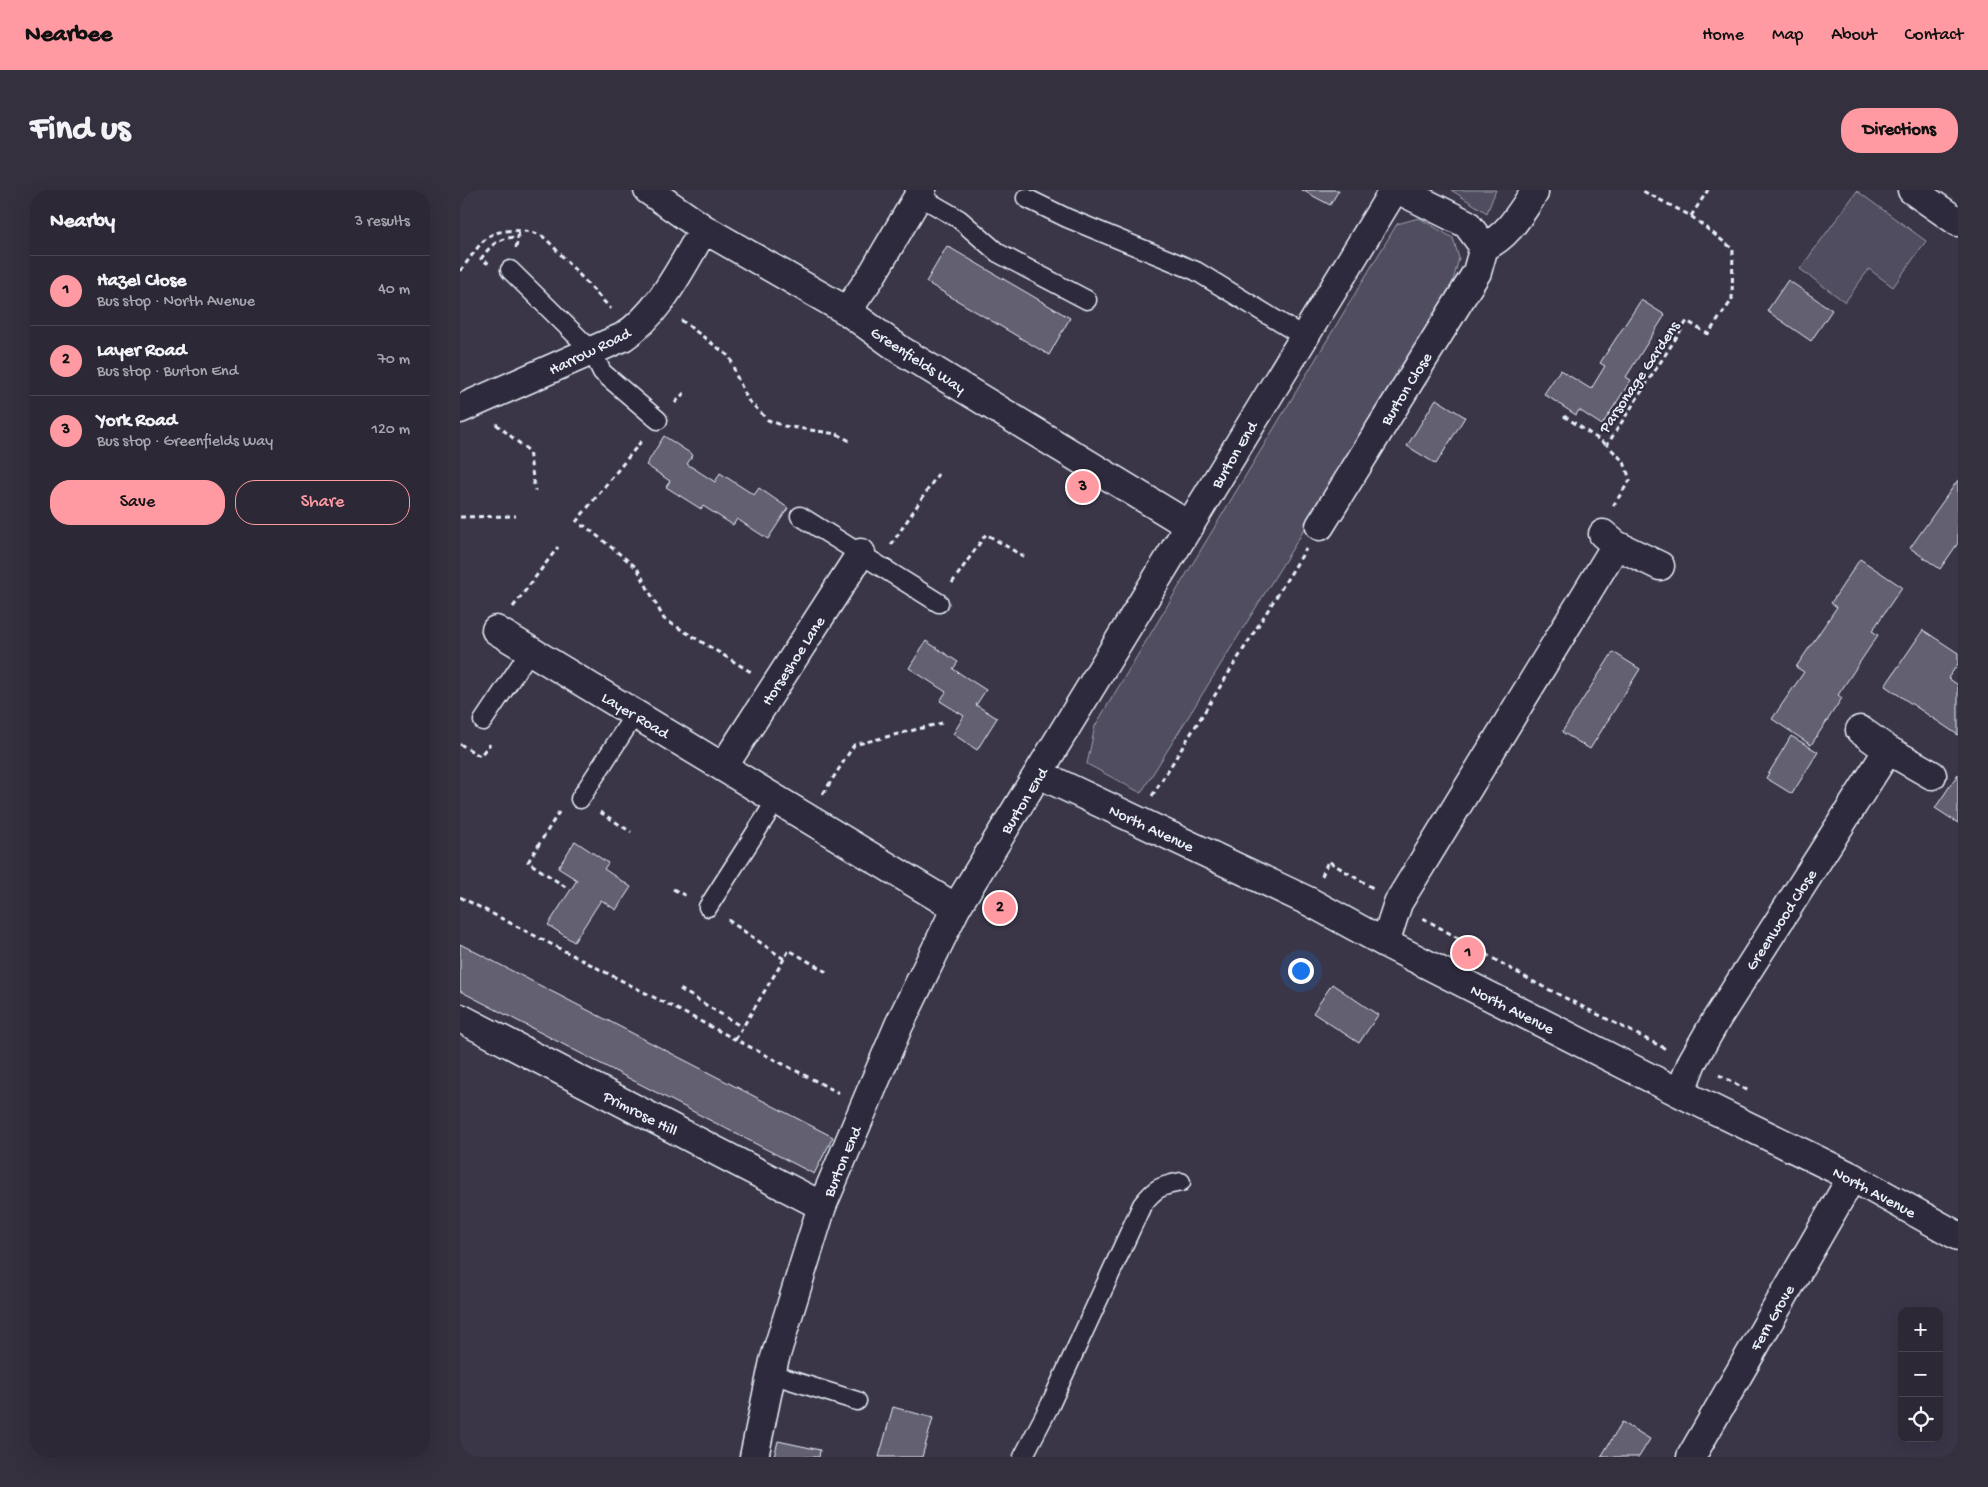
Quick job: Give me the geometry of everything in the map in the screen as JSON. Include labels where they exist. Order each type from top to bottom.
[{"type":"street","name":"Greenfields Way","points":[[648,190],[704,229],[847,311],[902,351],[1190,526]]},
{"type":"street","name":"Burton End","points":[[754,1457],[771,1374],[822,1206],[899,1025],[956,908],[1394,190]]},
{"type":"street","points":[[1399,190],[1468,224],[1484,247],[1494,242],[1509,229],[1534,193]]},
{"type":"street","points":[[1912,190],[1958,222]]},
{"type":"street","points":[[847,311],[872,276],[921,193]]},
{"type":"street","name":"Harrow Road","points":[[460,410],[623,337],[633,330],[659,303],[704,229]]},
{"type":"street","name":"Burton Close","points":[[1320,526],[1477,272],[1484,247]]},
{"type":"street","points":[[1385,943],[1398,903],[1610,539],[1660,566]]},
{"type":"street","name":"Horseshoe Lane","points":[[723,767],[775,687],[870,559]]},
{"type":"street","name":"Layer Road","points":[[496,630],[956,908]]},
{"type":"street","points":[[1860,730],[1888,750],[1932,775]]},
{"type":"street","name":"Greenwood Close","points":[[1680,1093],[1692,1062],[1716,1020],[1888,750]]},
{"type":"street","name":"North Avenue","points":[[1039,774],[1310,902],[1385,943],[1680,1093],[1852,1177],[1958,1236]]},
{"type":"street","name":"Primrose Hill","points":[[460,1018],[822,1206]]},
{"type":"street","name":"Fern Grove","points":[[1691,1457],[1852,1177]]},
{"type":"lane","points":[[921,193],[959,219],[998,253],[1087,300]]},
{"type":"lane","points":[[1026,198],[1067,218],[1196,271],[1304,337]]},
{"type":"lane","points":[[510,270],[592,351],[602,372],[658,420]]},
{"type":"lane","points":[[800,516],[939,603]]},
{"type":"lane","points":[[483,721],[530,651]]},
{"type":"lane","points":[[580,799],[635,714]]},
{"type":"lane","points":[[708,907],[777,799]]},
{"type":"lane","points":[[1023,1457],[1050,1405],[1142,1205],[1152,1192],[1162,1186],[1181,1182]]},
{"type":"lane","points":[[771,1374],[857,1401]]},
{"type":"path","name":"Parsonage Gardens","points":[[1610,539],[1604,520],[1630,480],[1624,462],[1607,445],[1687,321],[1708,334],[1732,300],[1733,249],[1691,216],[1641,190]]},
{"type":"path","points":[[1691,216],[1708,190]]},
{"type":"path","points":[[460,271],[488,236],[512,230],[531,232],[542,236],[551,244],[597,295],[633,330]]},
{"type":"path","points":[[659,303],[730,357],[748,400],[768,420],[791,428],[837,434],[850,441]]},
{"type":"path","points":[[576,522],[658,420],[684,393]]},
{"type":"path","points":[[1564,416],[1607,445]]},
{"type":"path","points":[[502,429],[529,451],[535,491]]},
{"type":"path","points":[[870,559],[938,474]]},
{"type":"path","points":[[460,517],[516,516]]},
{"type":"path","points":[[581,526],[585,526],[637,568],[664,620],[775,687]]},
{"type":"path","points":[[1137,820],[1320,526]]},
{"type":"path","points":[[939,603],[986,534],[1026,558]]},
{"type":"path","points":[[496,630],[558,547]]},
{"type":"path","points":[[809,818],[854,745],[942,723]]},
{"type":"path","points":[[567,888],[528,862],[571,793],[631,832]]},
{"type":"path","points":[[1310,902],[1328,861],[1532,981],[1734,1082],[1756,1096]]},
{"type":"path","points":[[673,889],[708,907],[784,959]]},
{"type":"path","points":[[460,897],[864,1106]]},
{"type":"path","points":[[735,1040],[789,950],[830,974]]},
{"type":"path","points":[[680,989],[742,1027]]},
{"type":"shaded area","points":[[1451,190],[1496,190],[1487,213]]},
{"type":"shaded area","points":[[1857,191],[1926,241],[1893,287],[1869,269],[1845,302],[1800,269]]},
{"type":"shaded area","points":[[1419,218],[1453,238],[1459,258],[1449,296],[1141,793],[1087,764],[1095,726],[1397,224]]},
{"type":"building","points":[[1302,190],[1339,190],[1330,205]]},
{"type":"building","points":[[947,246],[1070,318],[1049,355],[926,282]]},
{"type":"building","points":[[1788,280],[1832,310],[1811,341],[1767,311]]},
{"type":"building","points":[[1641,300],[1665,315],[1626,377],[1631,380],[1602,425],[1579,410],[1576,415],[1544,394],[1560,370],[1591,389],[1605,366],[1600,363]]},
{"type":"building","points":[[1436,399],[1465,417],[1436,464],[1407,446]]},
{"type":"building","points":[[664,436],[693,455],[687,464],[715,482],[720,473],[754,495],[759,488],[788,508],[768,539],[737,519],[733,525],[703,506],[701,509],[666,487],[670,481],[646,465]]},
{"type":"building","points":[[1958,480],[1958,543],[1940,569],[1910,548]]},
{"type":"building","points":[[1860,559],[1902,587],[1872,631],[1878,635],[1838,695],[1842,698],[1811,745],[1772,719],[1804,672],[1796,667],[1837,607],[1831,603]]},
{"type":"building","points":[[1923,630],[1958,653],[1958,664],[1948,678],[1958,685],[1958,735],[1885,686]]},
{"type":"building","points":[[926,641],[958,662],[953,669],[986,690],[976,705],[997,718],[977,750],[953,734],[964,716],[940,701],[946,692],[909,668]]},
{"type":"building","points":[[1613,652],[1640,669],[1590,749],[1562,732]]},
{"type":"building","points":[[1791,736],[1818,752],[1792,794],[1766,778]]},
{"type":"building","points":[[1958,774],[1958,823],[1935,808]]},
{"type":"building","points":[[575,841],[608,863],[604,869],[631,887],[616,910],[601,900],[574,942],[548,925],[577,880],[558,868]]},
{"type":"building","points":[[460,944],[833,1137],[814,1174],[460,991]]},
{"type":"building","points":[[1332,984],[1378,1015],[1359,1043],[1313,1013]]},
{"type":"building","points":[[893,1407],[933,1418],[922,1457],[879,1457]]},
{"type":"building","points":[[1622,1422],[1650,1439],[1639,1457],[1601,1457]]},
{"type":"building","points":[[778,1441],[820,1450],[819,1457],[774,1457]]},
{"type":"place","name":"York Road","points":[[1083,487]]},
{"type":"place","name":"Layer Road","points":[[1000,908]]},
{"type":"place","name":"Hazel Close","points":[[1468,953]]}]
